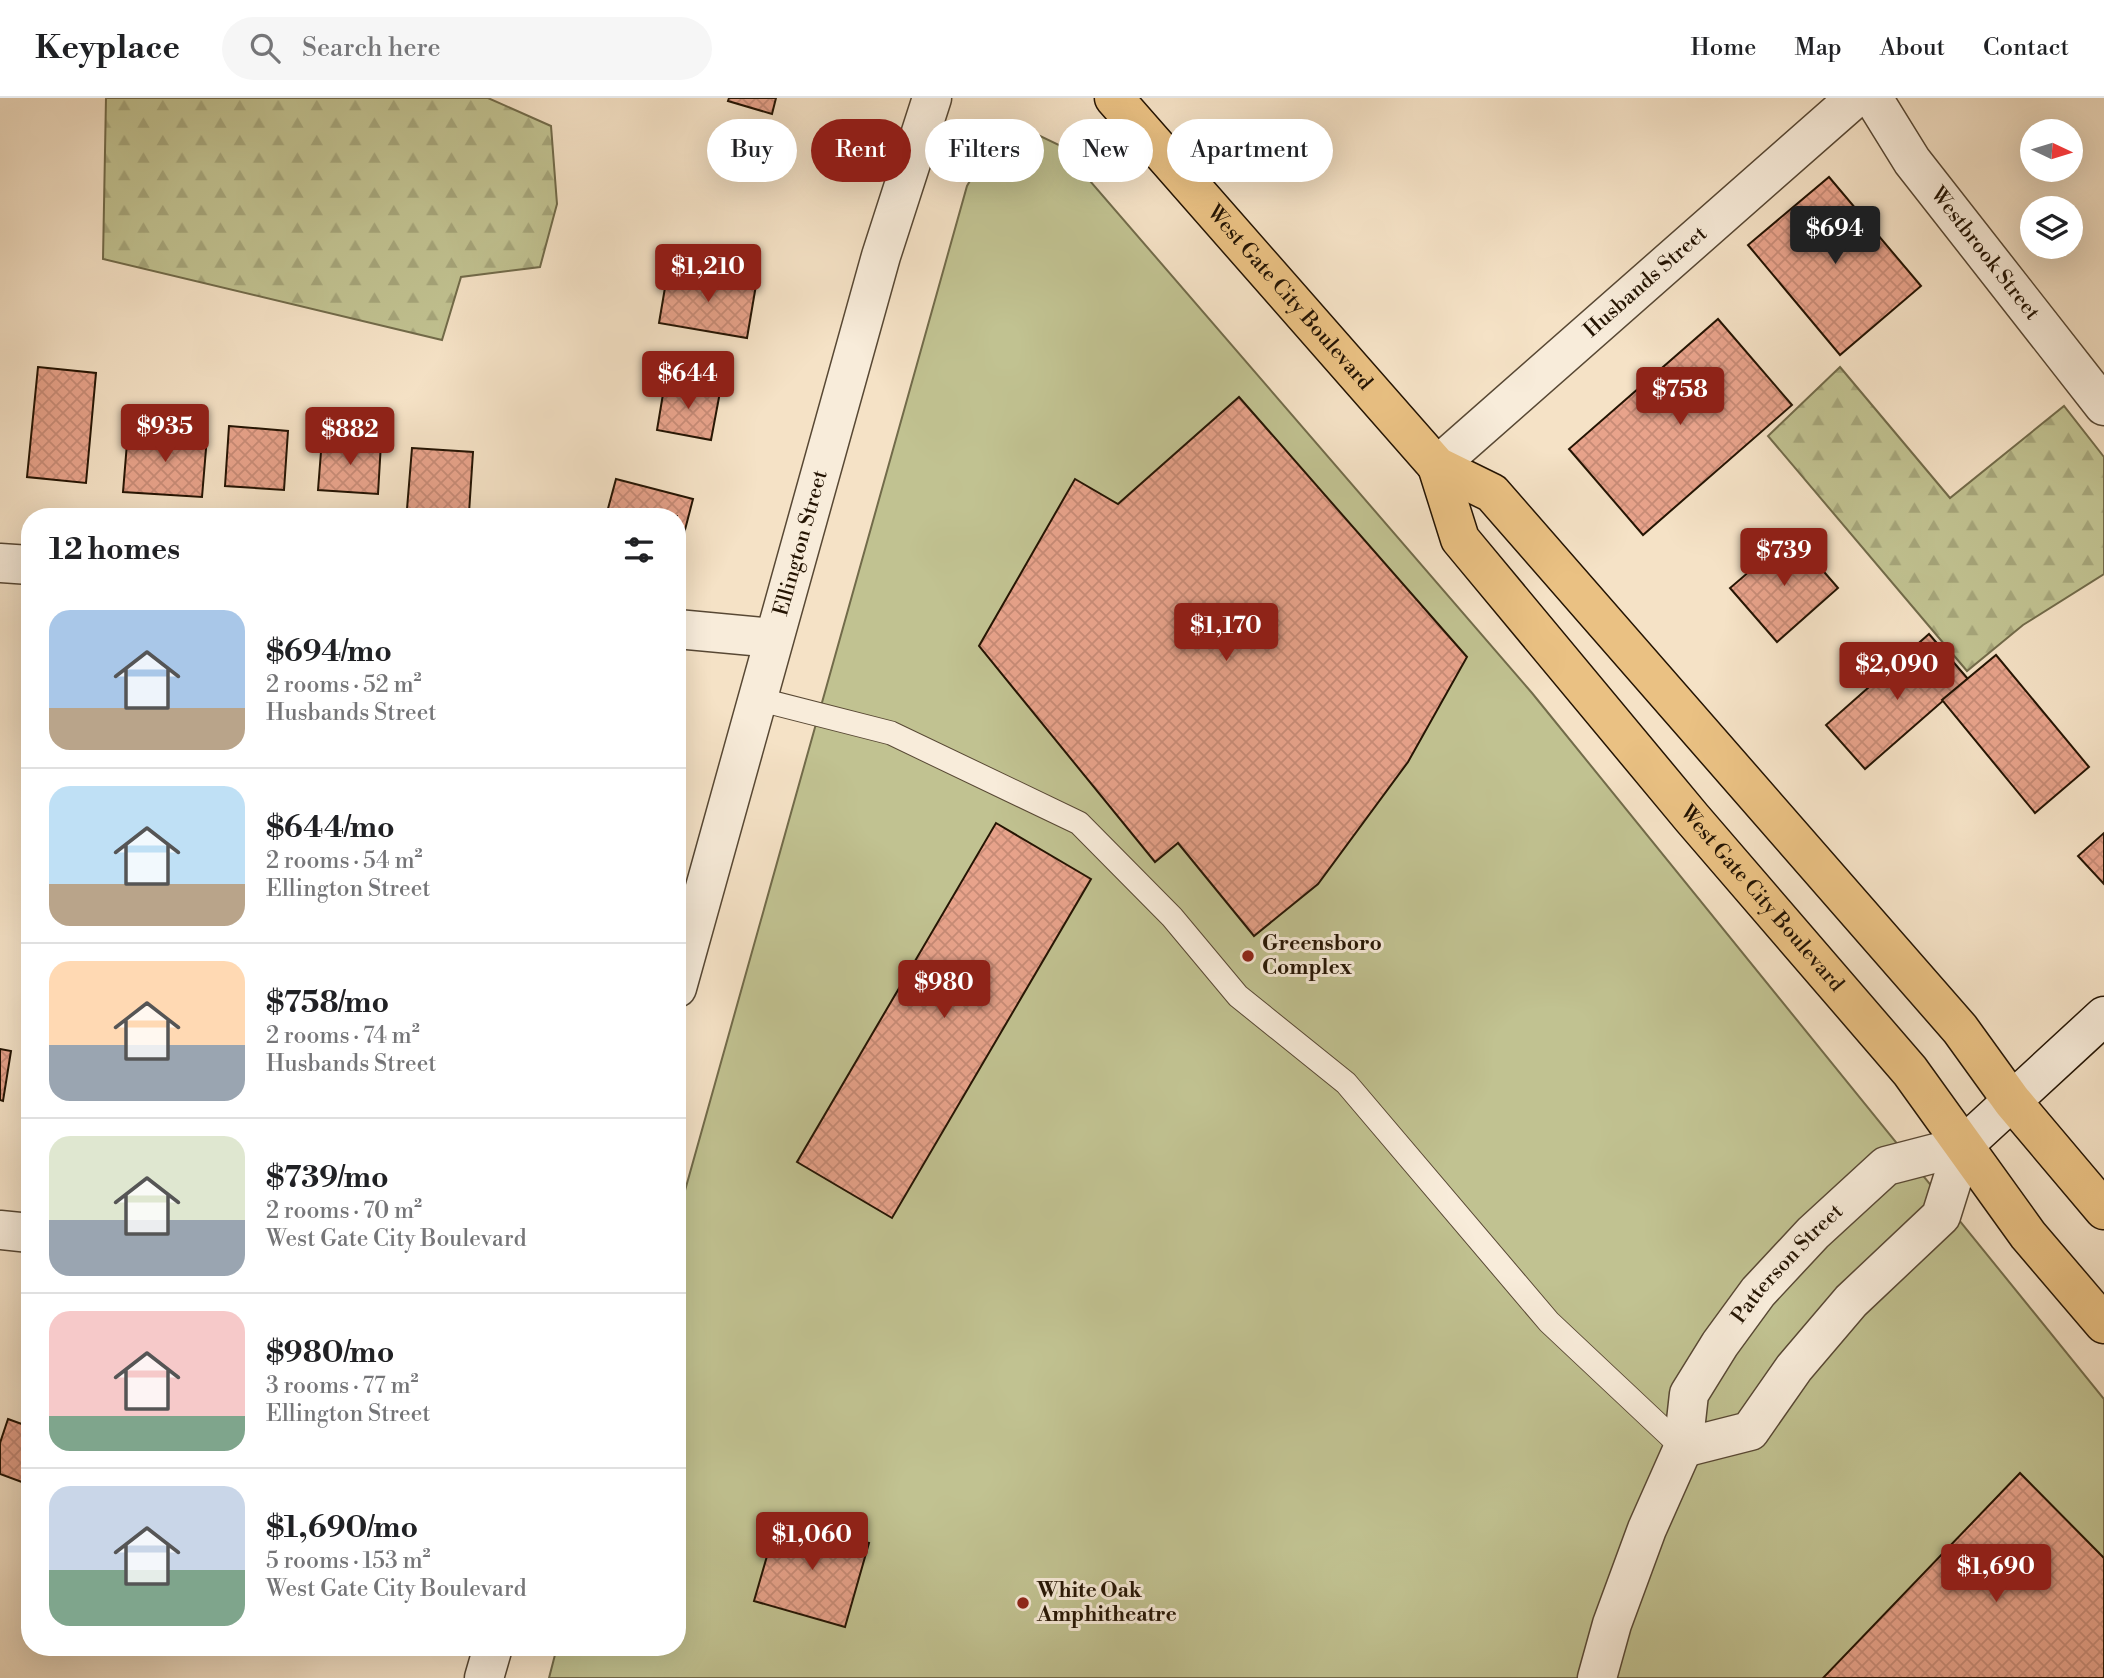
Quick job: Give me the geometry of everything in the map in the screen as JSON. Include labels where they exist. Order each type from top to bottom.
[{"type":"main road","name":"West Gate City Boulevard","points":[[1114,98],[1437,466],[1492,492],[1960,1029],[2012,1101],[2104,1210]]},
{"type":"main road","name":"West Gate City Boulevard","points":[[1437,466],[1460,539],[1692,818],[1910,1071],[2028,1235],[2104,1324]]},
{"type":"street","name":"Ellington Street","points":[[686,956],[898,198],[932,98]]},
{"type":"street","name":"Husbands Street","points":[[1437,466],[1855,98]]},
{"type":"street","name":"Westbrook Street","points":[[1873,98],[1912,161],[2104,406]]},
{"type":"street","points":[[0,562],[21,564]]},
{"type":"street","points":[[686,630],[774,638]]},
{"type":"street","name":"Patterson Street","points":[[1597,1678],[1612,1624],[1647,1529],[1683,1448],[1689,1394],[1750,1303],[1794,1253],[1886,1166],[1963,1146],[2104,1016]]},
{"type":"street","name":"Patterson Street","points":[[1683,1448],[1749,1431],[1794,1368],[1851,1301],[1941,1216],[1963,1146]]},
{"type":"street","points":[[0,1230],[21,1232]]},
{"type":"street","points":[[484,1678],[490,1656]]},
{"type":"lane","points":[[758,699],[891,733],[1079,823],[1172,917],[1238,996],[1346,1083],[1549,1322],[1683,1448]]},
{"type":"green space","points":[[106,98],[488,98],[551,126],[557,204],[540,267],[461,277],[442,340],[103,259]]},
{"type":"green space","name":"Greensboro Complex","points":[[1044,138],[1058,145],[1058,182],[1091,182],[1532,693],[2104,1399],[2104,1678],[549,1678],[555,1656],[686,1656],[686,1187],[969,182],[1044,182]]},
{"type":"green space","points":[[1840,367],[1950,498],[2064,406],[2104,457],[2104,574],[2023,625],[1967,671],[1768,436]]},
{"type":"building","points":[[729,98],[776,98],[772,114],[728,101]]},
{"type":"building","points":[[1829,177],[1921,286],[1840,355],[1748,245]]},
{"type":"building","points":[[668,270],[756,285],[747,338],[659,323]]},
{"type":"building","points":[[1718,319],[1792,405],[1643,535],[1569,449]]},
{"type":"building","points":[[38,367],[96,373],[86,483],[27,477]]},
{"type":"building","points":[[665,382],[720,392],[711,440],[657,430]]},
{"type":"building","points":[[1239,397],[1467,657],[1408,762],[1318,884],[1254,936],[1178,843],[1155,862],[979,646],[1075,479],[1118,504]]},
{"type":"building","points":[[229,426],[288,431],[284,490],[225,486]]},
{"type":"building","points":[[128,431],[207,437],[202,497],[123,492]]},
{"type":"building","points":[[322,439],[381,443],[378,494],[318,490]]},
{"type":"building","points":[[412,448],[473,452],[469,508],[407,508]]},
{"type":"building","points":[[616,479],[693,499],[686,526],[686,508],[608,508]]},
{"type":"building","points":[[1792,535],[1838,588],[1777,642],[1730,588]]},
{"type":"building","points":[[1929,634],[1968,679],[1865,769],[1826,725]]},
{"type":"building","points":[[1996,655],[2089,767],[2035,813],[1942,700]]},
{"type":"building","points":[[996,823],[1091,879],[892,1218],[797,1162]]},
{"type":"building","points":[[2104,833],[2104,884],[2078,856]]},
{"type":"building","points":[[0,1049],[11,1051],[3,1101],[0,1100]]},
{"type":"building","points":[[8,1419],[21,1424],[21,1482],[0,1474],[0,1443]]},
{"type":"building","points":[[2020,1473],[2104,1558],[2104,1678],[1823,1678]]},
{"type":"building","points":[[778,1518],[869,1543],[845,1627],[754,1601]]},
{"type":"place","name":"Greensboro Complex","points":[[1248,956]]},
{"type":"place","name":"White Oak Amphitheatre","points":[[1023,1603]]}]
